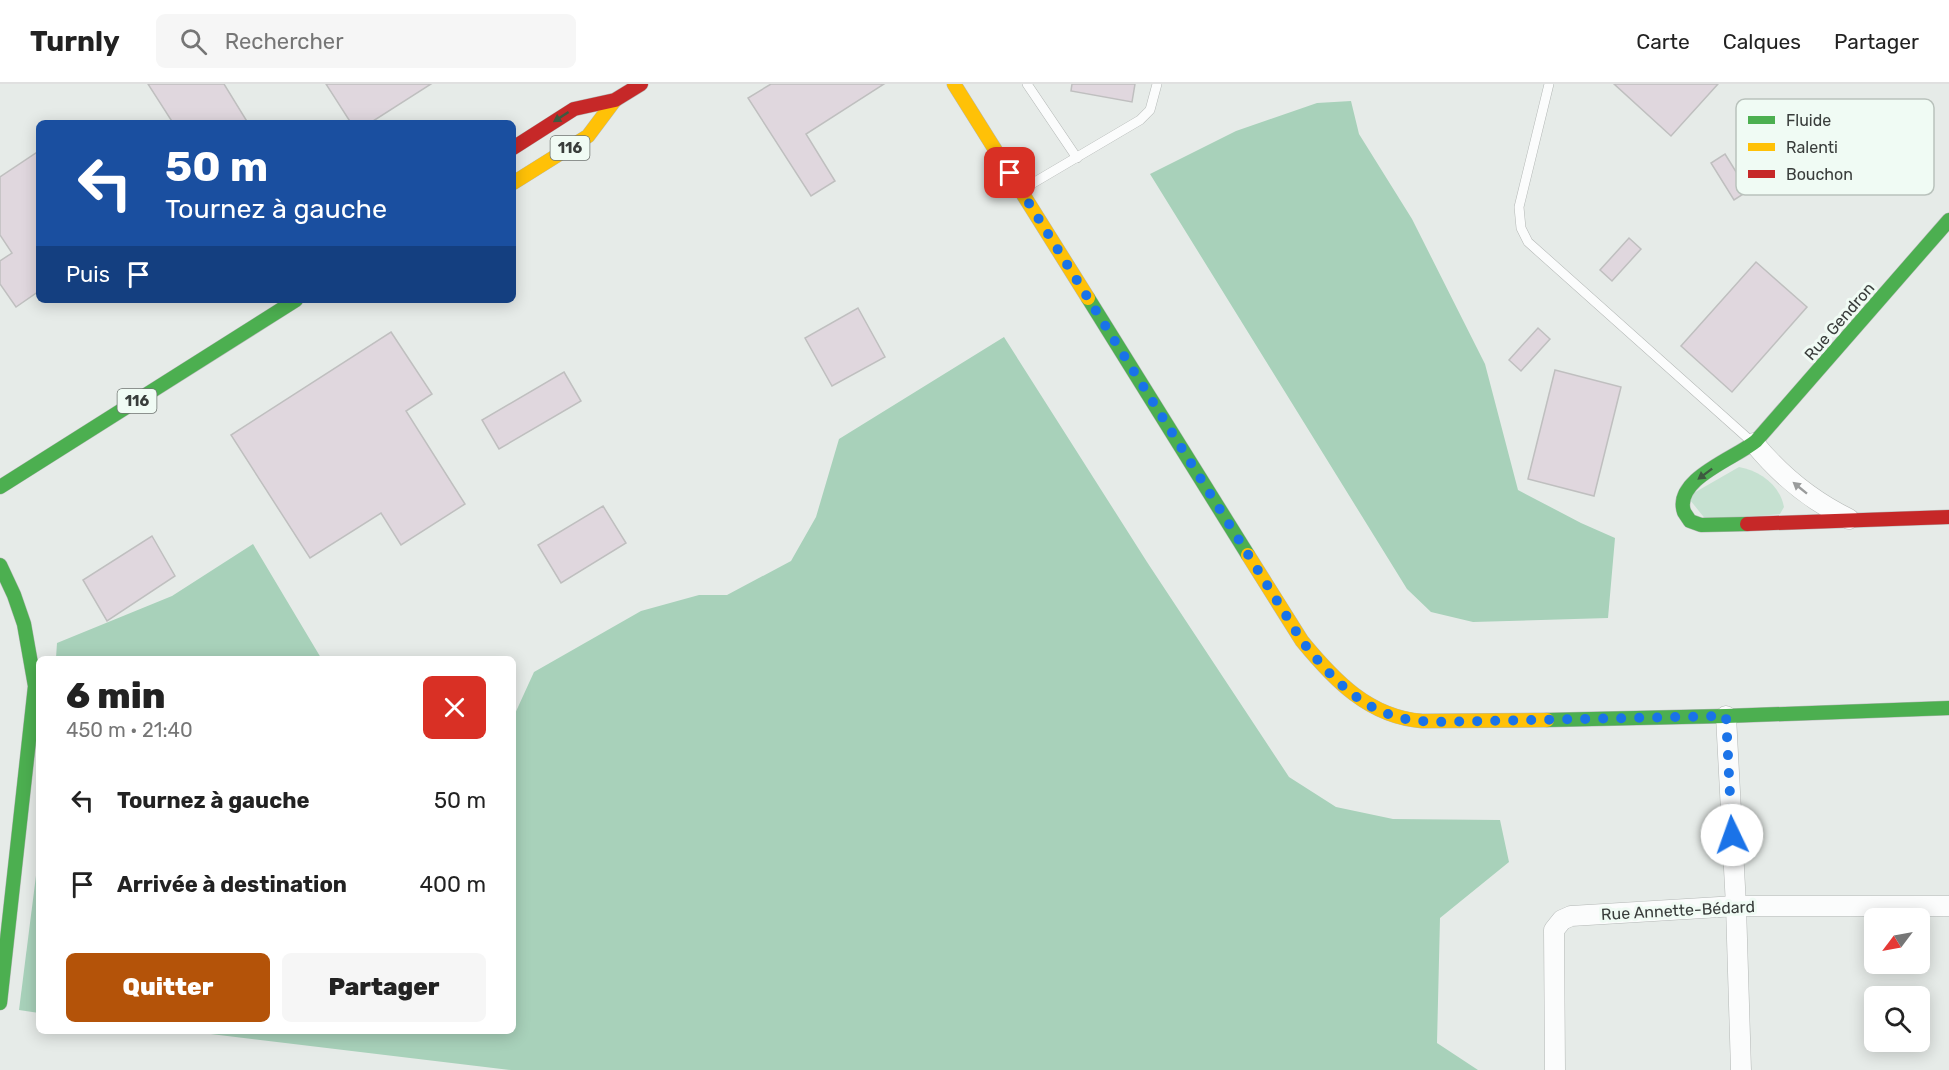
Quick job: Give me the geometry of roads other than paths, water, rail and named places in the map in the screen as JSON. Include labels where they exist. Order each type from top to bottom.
[{"type":"street","name":"116","points":[[516,146],[573,109],[615,100],[641,84]]},
{"type":"street","points":[[954,84],[1302,641],[1325,670],[1350,693],[1400,718],[1435,722],[1726,716],[1949,708]]},
{"type":"street","name":"116","points":[[516,181],[588,136],[615,100]]},
{"type":"street","name":"Rue Gendron","points":[[1949,220],[1754,443],[1707,471],[1684,493],[1682,504],[1684,516],[1693,524],[1701,525],[1949,517]]},
{"type":"street","name":"116","points":[[0,487],[292,303]]},
{"type":"street","name":"116","points":[[274,315],[296,303]]},
{"type":"street","points":[[1754,443],[1767,459],[1800,489],[1825,508],[1849,519]]},
{"type":"street","points":[[0,564],[25,621],[35,686],[6,911],[0,1003]]},
{"type":"street","points":[[1726,716],[1736,906],[1741,1070]]},
{"type":"street","name":"Rue Annette-Bédard","points":[[1555,1070],[1554,930],[1562,920],[1571,916],[1736,906],[1949,906]]},
{"type":"lane","points":[[1027,84],[1077,158]]},
{"type":"lane","points":[[1021,190],[1140,120],[1150,110],[1157,84]]},
{"type":"lane","points":[[1549,84],[1519,207],[1521,228],[1528,242],[1754,443]]}]
